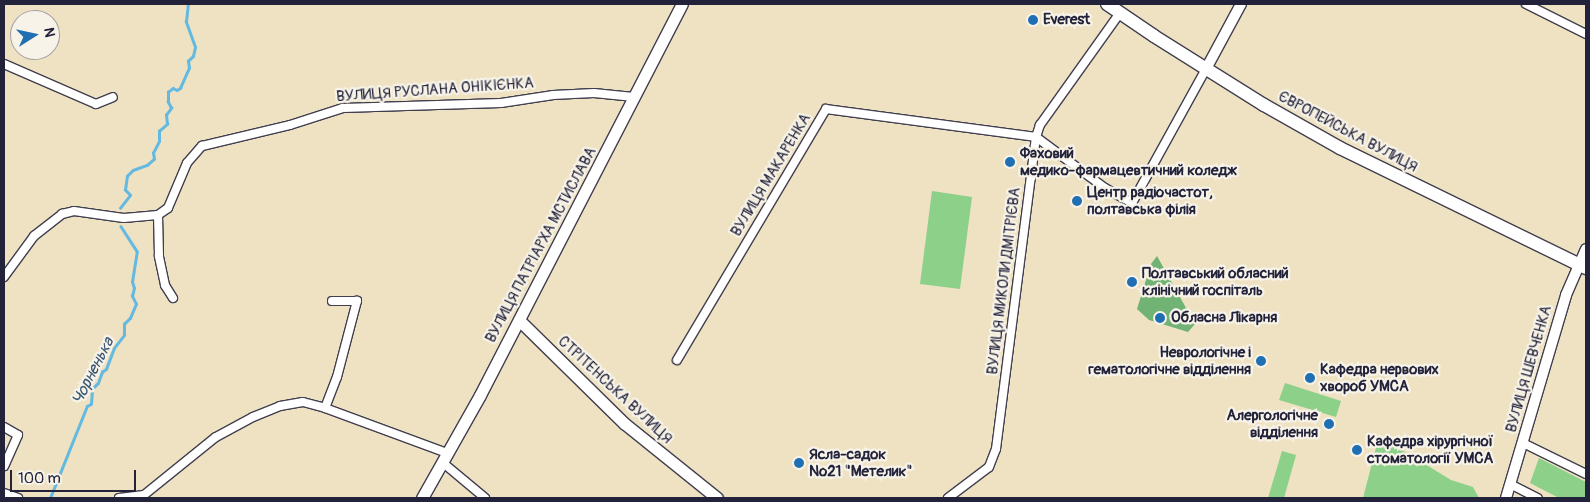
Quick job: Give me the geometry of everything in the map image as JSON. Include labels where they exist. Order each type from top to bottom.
[{"type":"main road","name":"ВУЛИЦЯ ПАТРІАРХА МСТИСЛАВА","points":[[422,498],[518,320],[682,4]]},
{"type":"main road","name":"ЄВРОПЕЙСЬКА ВУЛИЦЯ","points":[[1107,4],[1264,105],[1381,170],[1583,266]]},
{"type":"main road","name":"СТРІТЕНСЬКА ВУЛИЦЯ","points":[[518,320],[625,424],[717,498]]},
{"type":"street","points":[[1036,137],[1105,188],[1132,203],[1241,4]]},
{"type":"street","points":[[1526,4],[1586,34]]},
{"type":"street","name":"ВУЛИЦЯ МИКОЛИ ДМІТРІЄВА","points":[[948,498],[989,467],[996,449],[1036,137],[1040,125],[1120,13]]},
{"type":"street","points":[[4,64],[96,104],[113,97]]},
{"type":"street","name":"ВУЛИЦЯ РУСЛАНА ОНІКІЄНКА","points":[[158,215],[168,208],[187,163],[202,146],[290,125],[335,110],[501,103],[553,95],[594,94],[634,97]]},
{"type":"street","name":"ВУЛИЦЯ МАКАРЕНКА","points":[[677,360],[826,109],[1036,137]]},
{"type":"street","points":[[4,277],[34,236],[62,214],[74,210],[124,218],[158,215],[159,256],[165,285],[173,298]]},
{"type":"street","name":"ВУЛИЦЯ ШЕВЧЕНКА","points":[[1506,498],[1566,295],[1583,266],[1586,249]]},
{"type":"street","points":[[325,408],[338,378],[357,301],[332,300]]},
{"type":"street","points":[[119,498],[144,496],[216,437],[253,417],[280,406],[303,402],[325,408],[445,458],[485,498]]},
{"type":"street","points":[[4,427],[18,435],[4,466]]},
{"type":"street","points":[[1523,443],[1586,474]]},
{"type":"street","points":[[1510,484],[1538,498]]},
{"type":"street","points":[[4,494],[18,498]]},
{"type":"green space","points":[[932,191],[972,197],[960,289],[920,284]]},
{"type":"green space","points":[[1157,256],[1195,324],[1188,332],[1149,320],[1137,309],[1151,264]]},
{"type":"green space","points":[[1285,383],[1341,401],[1336,417],[1279,400]]},
{"type":"green space","points":[[1379,436],[1451,480],[1473,487],[1479,498],[1363,498]]},
{"type":"green space","points":[[1282,451],[1296,455],[1284,498],[1268,498]]},
{"type":"green space","points":[[1539,458],[1586,482],[1586,498],[1559,498],[1530,483]]},
{"type":"waterway","name":"Чорненька","points":[[120,208],[130,195],[125,190],[127,176],[133,170],[147,165],[154,159],[153,153],[159,141],[159,131],[167,124],[166,115],[171,108],[168,102],[168,92],[173,88],[177,90],[180,88],[189,68],[188,61],[193,56],[195,47],[186,22],[188,4]]},
{"type":"waterway","name":"Чорненька","points":[[50,498],[87,406],[91,404],[92,389],[98,383],[114,348],[124,335],[124,324],[130,318],[136,304],[132,296],[134,288],[132,282],[137,252],[121,227]]},
{"type":"place","name":"Everest","points":[[1033,20]]},
{"type":"place","name":"Фаховий медико-фармацевтичний коледж","points":[[1010,162]]},
{"type":"place","name":"Центр радіочастот, полтавська філія","points":[[1077,201]]},
{"type":"place","name":"Полтавський обласний клінічний госпіталь","points":[[1132,282]]},
{"type":"place","name":"Обласна Лікарня","points":[[1160,318]]},
{"type":"place","name":"Неврологічне і гематологічне відділення","points":[[1261,361]]},
{"type":"place","name":"Кафедра нервових хвороб УМСА","points":[[1310,378]]},
{"type":"place","name":"Алергологічне відділення","points":[[1329,424]]},
{"type":"place","name":"Кафедра хірургічної стоматології УМСА","points":[[1357,450]]},
{"type":"place","name":"Ясла-садок №21 \"Метелик\"","points":[[799,463]]}]
